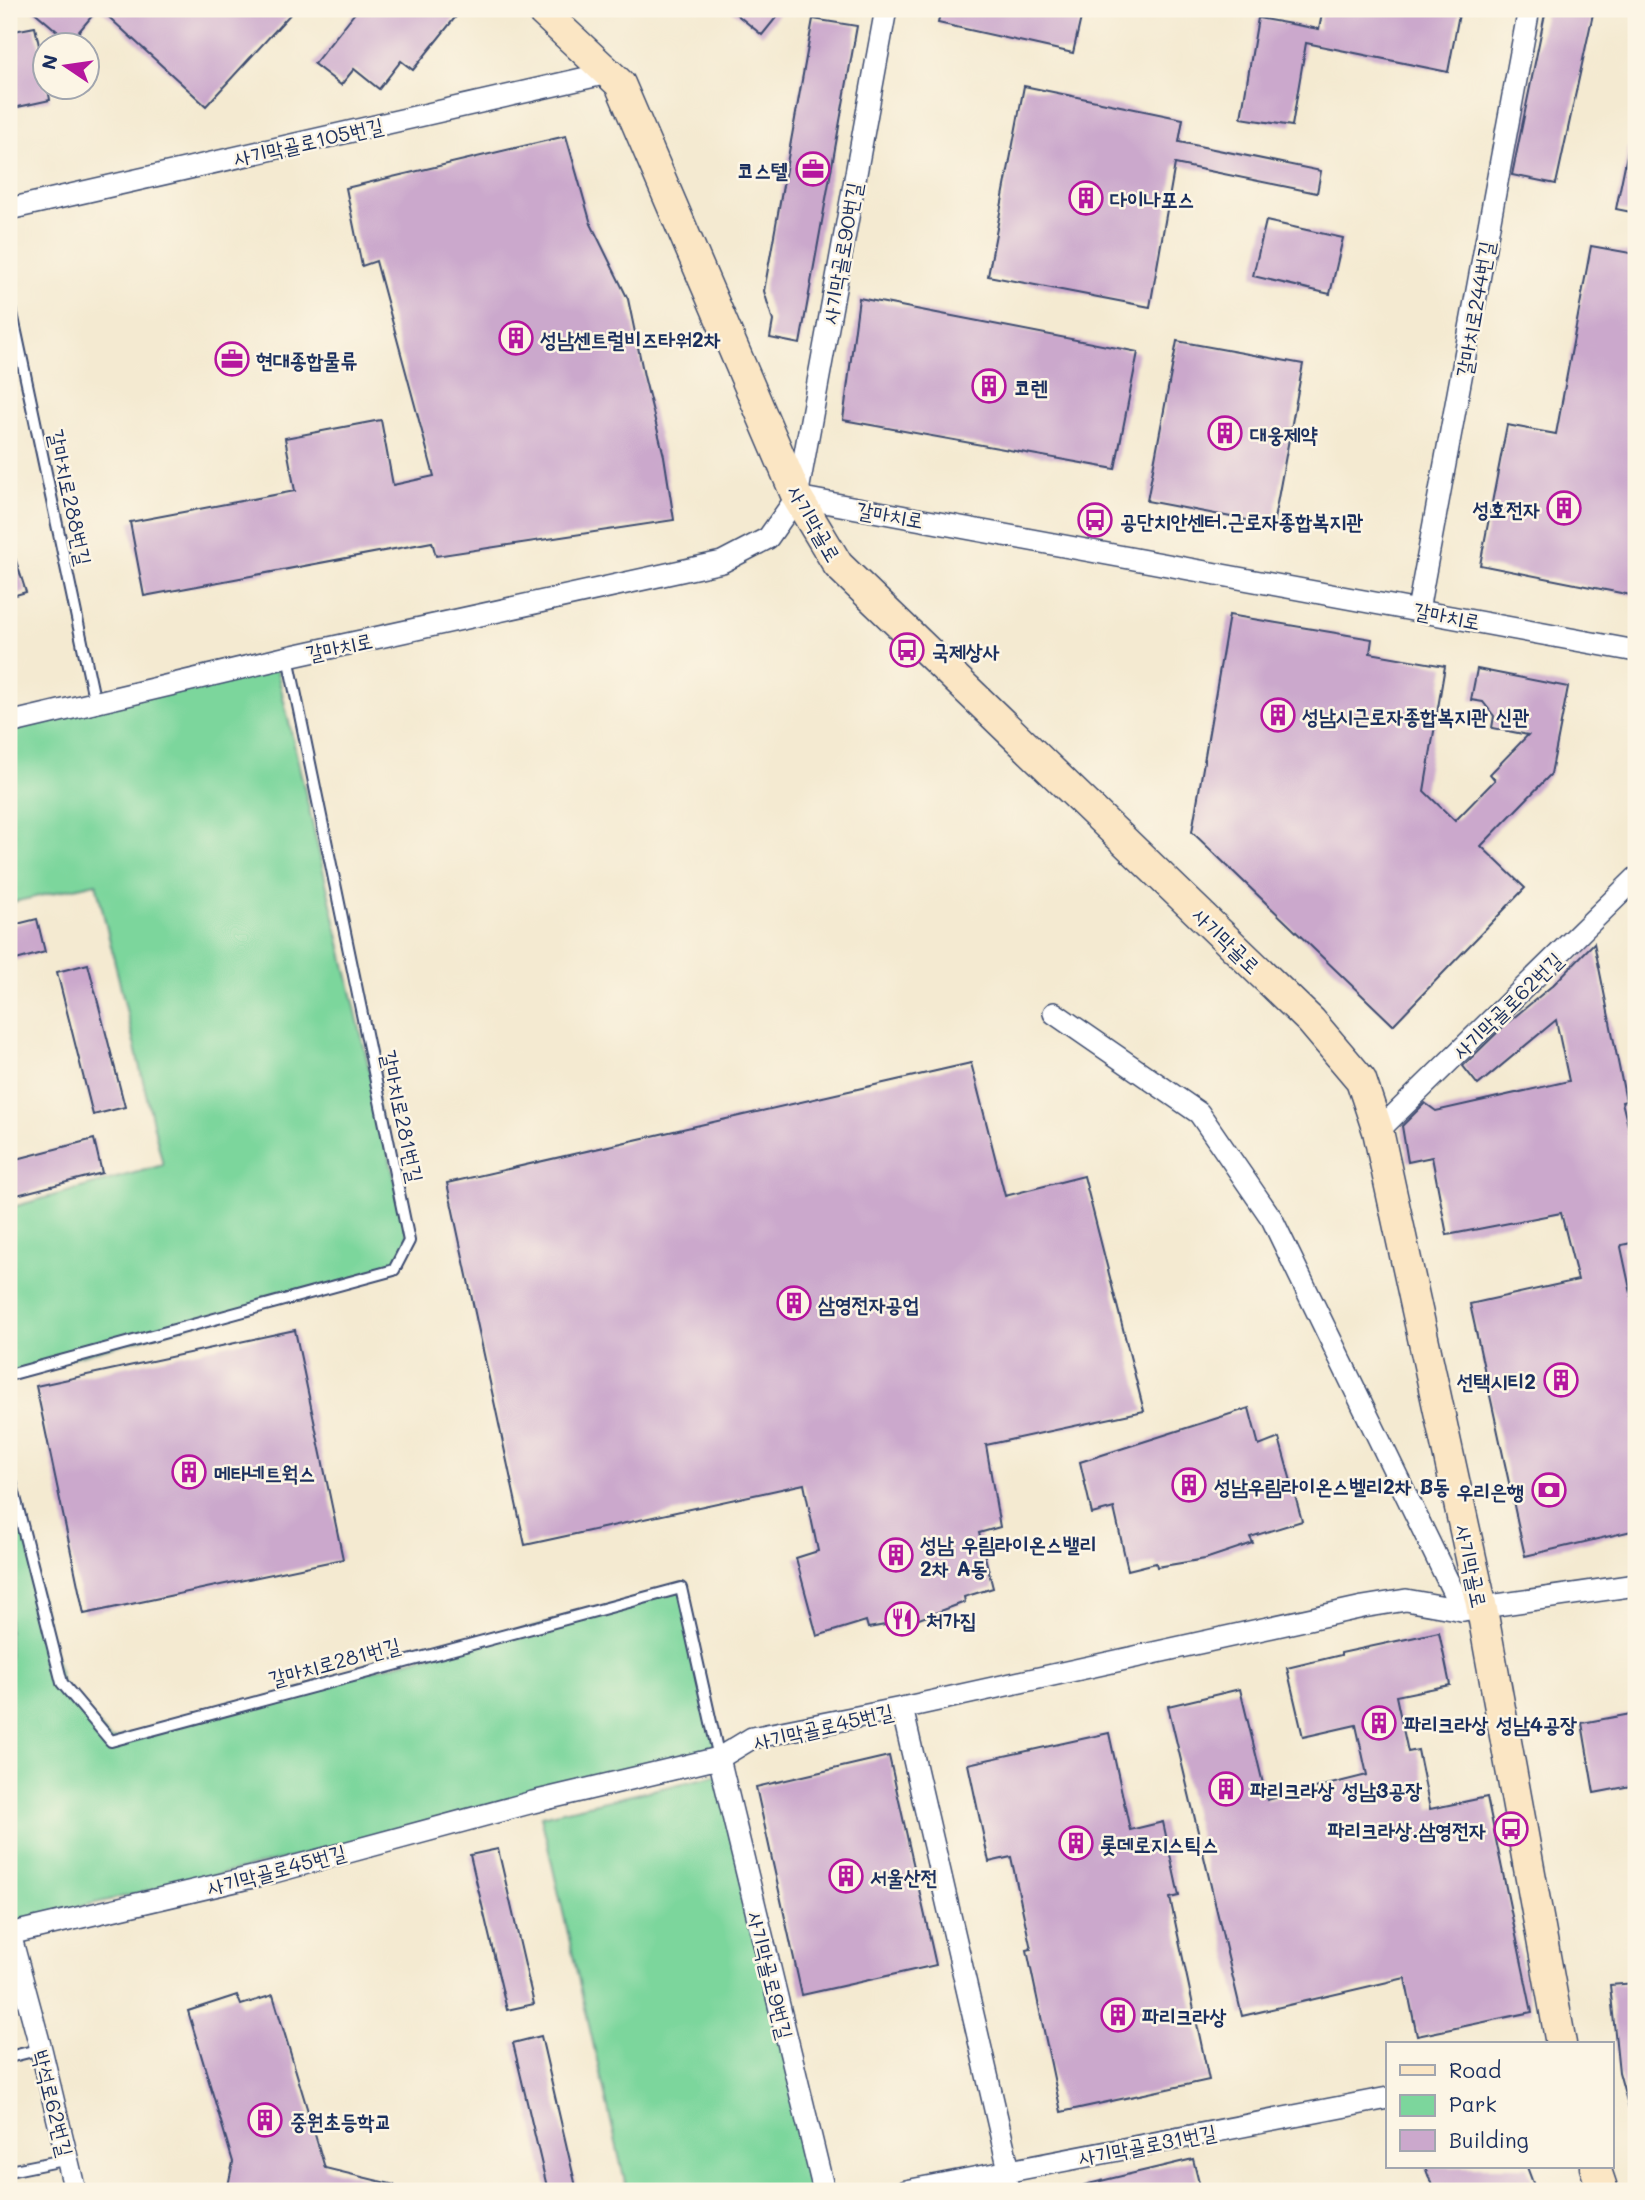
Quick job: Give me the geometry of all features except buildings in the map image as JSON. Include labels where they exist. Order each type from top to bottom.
[{"type":"street","name":"사기막골로","points":[[540,9],[620,84],[797,498],[838,565],[1311,1021],[1361,1080],[1378,1131],[1561,2042]]},
{"type":"street","name":"사기막골로90번길","points":[[797,498],[886,9]]},
{"type":"street","name":"갈마치로244번길","points":[[1418,610],[1529,9]]},
{"type":"street","name":"사기막골로105번길","points":[[9,209],[608,73]]},
{"type":"street","name":"갈마치로","points":[[9,723],[288,657],[722,562],[768,538],[797,498],[1636,651]]},
{"type":"street","name":"사기막골로62번길","points":[[1378,1131],[1636,878]]},
{"type":"street","points":[[1054,1013],[1199,1113],[1272,1219],[1472,1609]]},
{"type":"street","name":"사기막골로45번길","points":[[10,1934],[274,1872],[533,1802],[719,1758],[752,1738],[902,1708],[1363,1607],[1406,1600],[1472,1609],[1636,1585]]},
{"type":"street","points":[[902,1708],[1009,2170]]},
{"type":"street","name":"사기막골로9번길","points":[[719,1758],[824,2191]]},
{"type":"street","name":"박석로62번길","points":[[10,1934],[75,2191]]},
{"type":"street","name":"사기막골로31번길","points":[[906,2191],[1386,2098]]},
{"type":"street","points":[[1595,2168],[1602,2191]]},
{"type":"lane","name":"갈마치로288번길","points":[[9,299],[95,703]]},
{"type":"lane","name":"갈마치로281번길","points":[[9,1375],[394,1270],[409,1241],[288,657]]},
{"type":"lane","name":"갈마치로281번길","points":[[9,1473],[62,1683],[111,1741],[681,1588],[719,1758]]},
{"type":"lane","points":[[9,2057],[41,2049]]},
{"type":"lane","points":[[9,2171],[69,2159]]},
{"type":"lane","points":[[1009,2170],[1014,2191]]},
{"type":"green space","points":[[275,662],[409,1241],[394,1270],[9,1375],[9,1208],[163,1165],[96,883],[9,903],[9,723]]},
{"type":"green space","points":[[9,1473],[62,1683],[111,1740],[681,1588],[719,1758],[14,1922],[9,1902]]},
{"type":"green space","points":[[722,1774],[824,2191],[627,2191],[541,1816]]},
{"type":"place","name":"코스텔","points":[[813,169]]},
{"type":"place","name":"다이나포스","points":[[1086,198]]},
{"type":"place","name":"성남센트럴비즈타워2차","points":[[516,338]]},
{"type":"place","name":"현대종합물류","points":[[232,359]]},
{"type":"place","name":"코렌","points":[[989,386]]},
{"type":"place","name":"대웅제약","points":[[1225,433]]},
{"type":"place","name":"성호전자","points":[[1564,508]]},
{"type":"place","name":"공단치안센터.근로자종합복지관","points":[[1095,520]]},
{"type":"place","name":"국제상사","points":[[907,650]]},
{"type":"place","name":"성남시근로자종합복지관 신관","points":[[1278,715]]},
{"type":"place","name":"삼영전자공업","points":[[794,1303]]},
{"type":"place","name":"선택시티2","points":[[1561,1380]]},
{"type":"place","name":"메타네트웍스","points":[[189,1472]]},
{"type":"place","name":"성남우림라이온스벨리2차 B동","points":[[1189,1485]]},
{"type":"place","name":"우리은행","points":[[1549,1490]]},
{"type":"place","name":"성남 우림라이온스밸리 2차 A동","points":[[896,1555]]},
{"type":"place","name":"처가집","points":[[902,1619]]},
{"type":"place","name":"파리크라상 성남4공장","points":[[1379,1723]]},
{"type":"place","name":"파리크라상 성남3공장","points":[[1226,1789]]},
{"type":"place","name":"파리크라상.삼영전자","points":[[1511,1829]]},
{"type":"place","name":"롯데로지스틱스","points":[[1076,1843]]},
{"type":"place","name":"서울산전","points":[[846,1876]]},
{"type":"place","name":"파리크라상","points":[[1118,2015]]},
{"type":"place","name":"중원초등학교","points":[[265,2120]]}]
